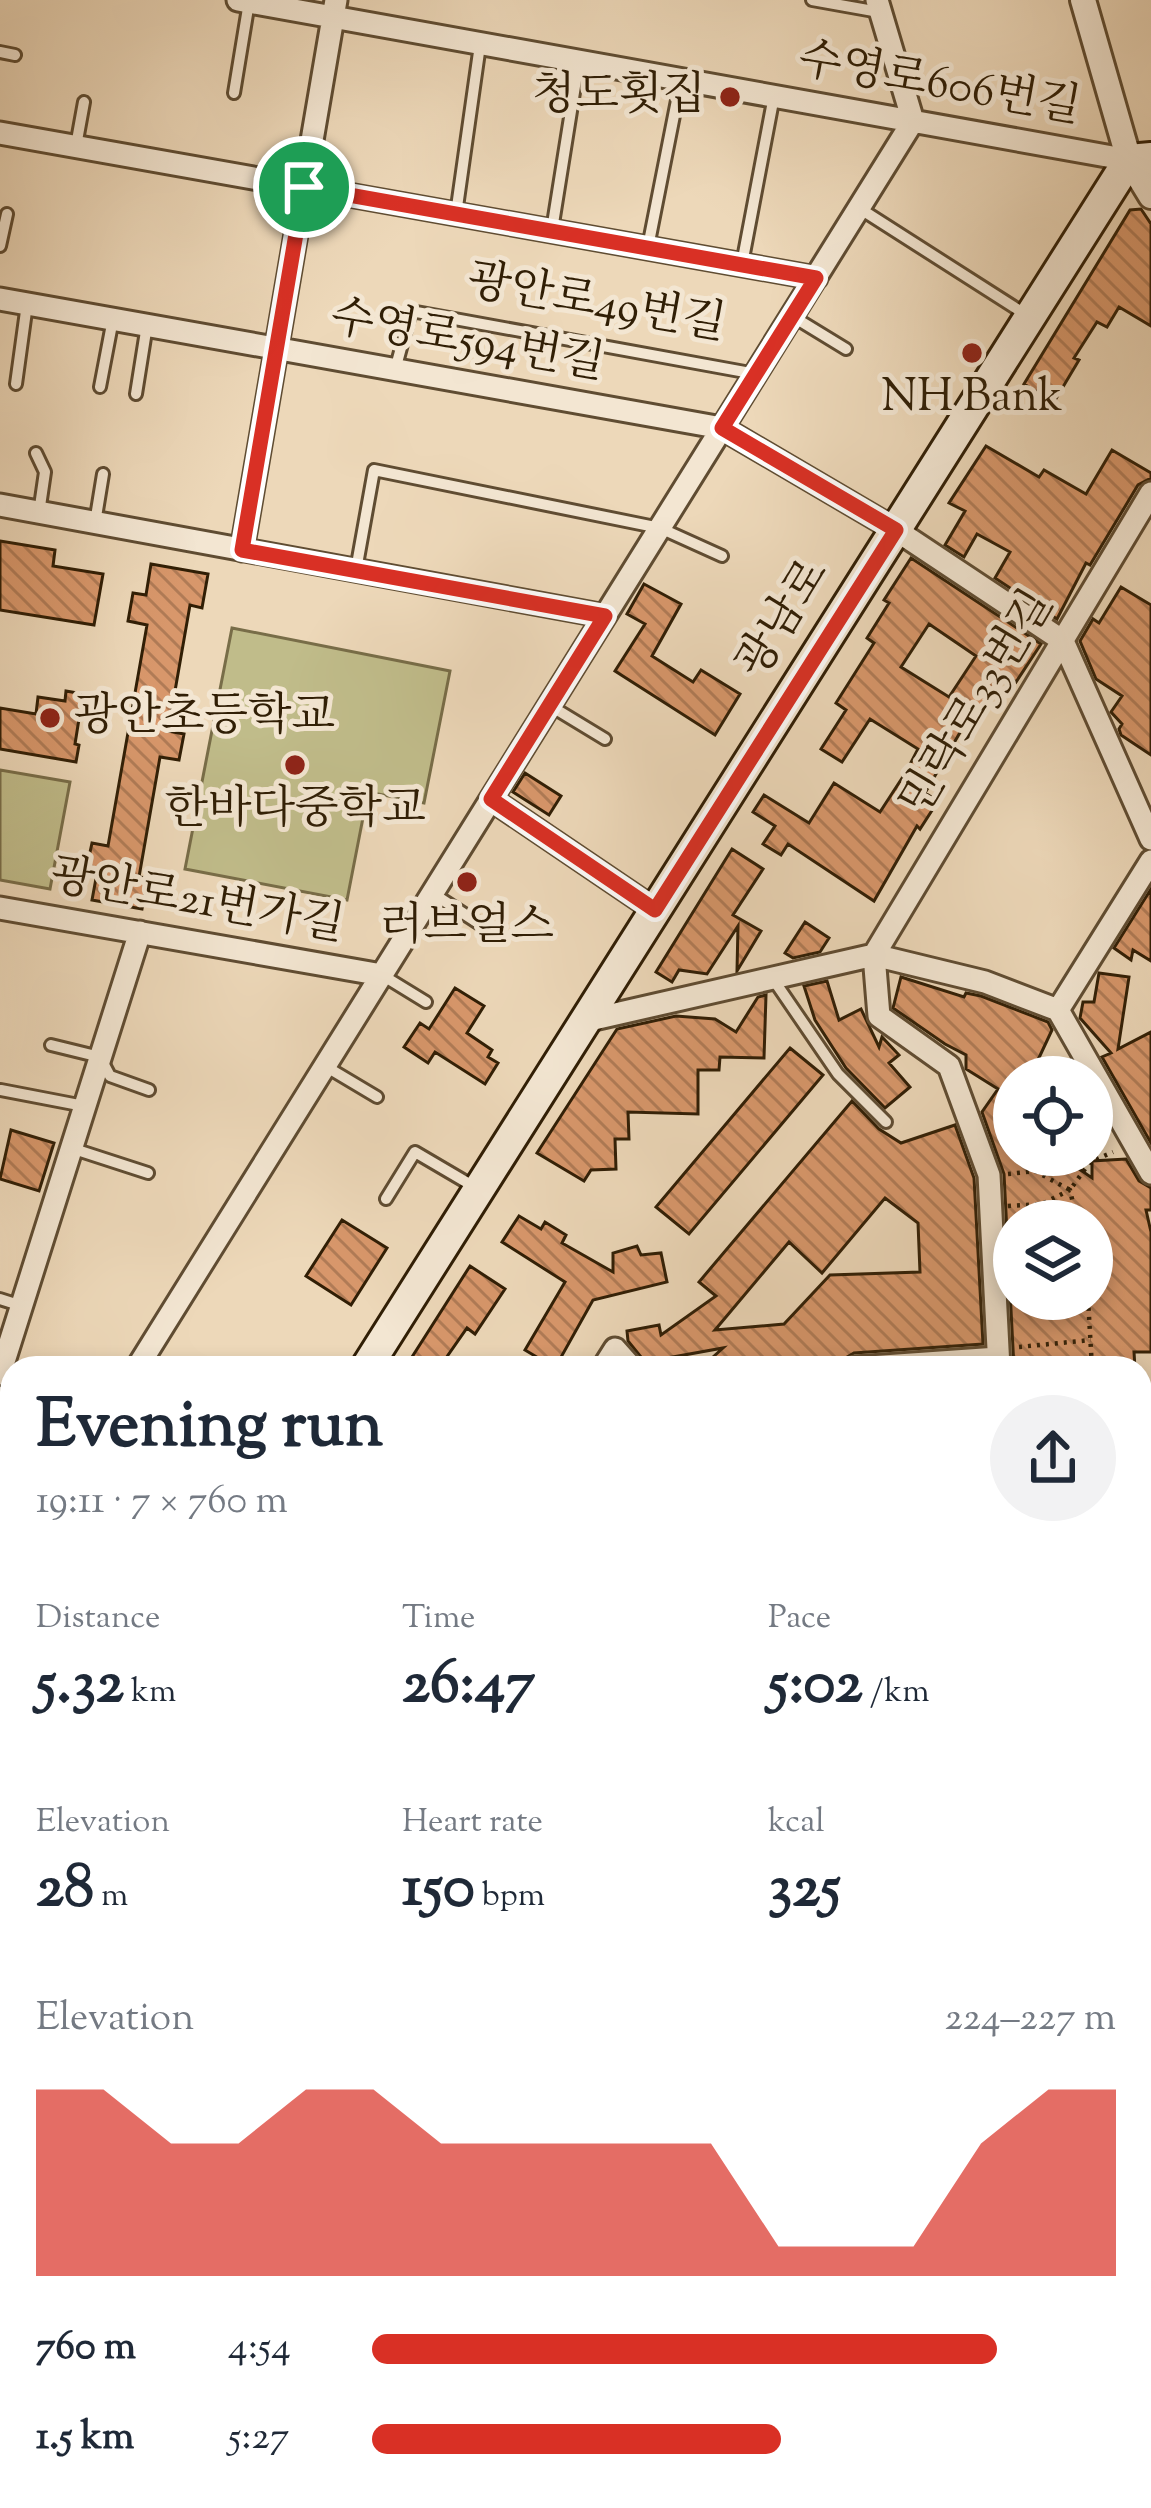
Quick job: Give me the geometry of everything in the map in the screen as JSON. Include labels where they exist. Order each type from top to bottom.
[{"type":"main road","name":"광남로","points":[[374,1356],[1030,317],[1140,159]]},
{"type":"street","points":[[1083,0],[1151,196]]},
{"type":"street","name":"수영로606번길","points":[[243,1],[335,9],[480,45],[1140,159]]},
{"type":"street","points":[[879,6],[913,121]]},
{"type":"street","points":[[242,550],[335,9]]},
{"type":"street","name":"광안로49번길","points":[[144,1356],[913,121]]},
{"type":"street","points":[[0,133],[816,278]]},
{"type":"street","name":"수영로594번길","points":[[0,299],[722,428],[896,530],[1063,641]]},
{"type":"street","name":"민락로33번길","points":[[874,955],[1151,493]]},
{"type":"street","points":[[0,506],[605,616]]},
{"type":"street","points":[[1063,641],[1151,839]]},
{"type":"street","points":[[491,799],[655,910]]},
{"type":"street","points":[[1058,1010],[1151,861]]},
{"type":"street","name":"광안로21번가길","points":[[0,908],[382,974]]},
{"type":"street","points":[[3,1356],[11,1302],[71,1148],[140,932]]},
{"type":"street","points":[[874,955],[879,1016],[949,1066],[989,1175],[993,1247]]},
{"type":"street","points":[[586,1021],[874,955],[985,982],[1058,1010],[1151,1173]]},
{"type":"street","points":[[997,1320],[998,1356]]},
{"type":"lane","points":[[812,0],[879,6]]},
{"type":"lane","points":[[234,93],[243,1]]},
{"type":"lane","points":[[456,214],[480,45]]},
{"type":"lane","points":[[0,52],[15,55]]},
{"type":"lane","points":[[551,231],[579,62]]},
{"type":"lane","points":[[648,248],[680,80]]},
{"type":"lane","points":[[742,265],[774,96]]},
{"type":"lane","points":[[76,146],[84,102]]},
{"type":"lane","points":[[859,208],[1030,317]]},
{"type":"lane","points":[[0,246],[7,214]]},
{"type":"lane","points":[[16,384],[28,304]]},
{"type":"lane","name":"광안로49번길","points":[[395,370],[411,311],[756,374]]},
{"type":"lane","name":"광안로49번길","points":[[792,316],[846,349]]},
{"type":"lane","points":[[100,387],[113,319]]},
{"type":"lane","points":[[136,394],[147,325]]},
{"type":"lane","points":[[36,453],[45,472],[39,512]]},
{"type":"lane","points":[[356,570],[374,470],[660,528],[722,556]]},
{"type":"lane","points":[[95,523],[103,474]]},
{"type":"lane","points":[[549,705],[605,739]]},
{"type":"lane","points":[[432,893],[489,929]]},
{"type":"lane","points":[[382,974],[426,1002]]},
{"type":"lane","points":[[773,979],[838,1074],[886,1121]]},
{"type":"lane","points":[[51,1045],[100,1057],[110,1076],[149,1090]]},
{"type":"lane","points":[[325,1066],[377,1097]]},
{"type":"lane","points":[[1,1090],[84,1106]]},
{"type":"lane","points":[[71,1148],[148,1173]]},
{"type":"lane","points":[[386,1199],[415,1152],[479,1190]]},
{"type":"path","points":[[991,1208],[1042,1204],[1070,1190],[1090,1162],[1136,1144]]},
{"type":"path","points":[[989,1175],[1035,1171],[1070,1190],[1072,1200]]},
{"type":"path","points":[[1090,1320],[1092,1356]]},
{"type":"path","points":[[1008,1356],[1091,1340]]},
{"type":"shaded area","points":[[232,628],[450,671],[424,803],[368,792],[347,900],[185,869]]},
{"type":"shaded area","points":[[0,770],[70,782],[50,889],[0,880]]},
{"type":"building","points":[[1141,209],[1151,224],[1151,326],[1119,307],[1107,327],[1097,322],[1054,402],[1024,384],[1130,210]]},
{"type":"building","points":[[986,446],[1039,477],[1044,470],[1086,494],[1112,450],[1151,473],[1151,478],[1138,485],[1090,565],[1086,563],[1057,619],[995,578],[1010,552],[977,534],[964,557],[945,545],[965,511],[949,503]]},
{"type":"building","points":[[0,541],[55,550],[53,566],[103,574],[94,625],[0,610]]},
{"type":"building","points":[[911,558],[1041,644],[1016,682],[1005,674],[975,721],[969,717],[925,793],[938,801],[920,829],[917,826],[874,901],[788,844],[781,855],[763,844],[775,826],[753,812],[764,795],[809,823],[834,783],[880,812],[906,772],[918,749],[870,719],[842,762],[821,749],[846,710],[836,703],[874,643],[867,638],[889,603],[884,600]],"holes":[[[929,624],[976,656],[949,697],[901,667]]]},
{"type":"building","points":[[151,564],[208,574],[202,608],[190,605],[168,731],[184,734],[179,760],[160,757],[139,877],[148,878],[142,909],[92,900],[97,873],[86,871],[92,843],[108,846],[147,625],[128,621],[133,593],[146,595]]},
{"type":"building","points":[[644,584],[681,604],[652,656],[693,682],[701,670],[740,694],[715,735],[615,671],[645,624],[627,614]]},
{"type":"building","points":[[1121,587],[1151,605],[1151,755],[1121,735],[1122,724],[1111,712],[1122,696],[1096,679],[1080,641],[1093,619],[1099,623]]},
{"type":"building","points":[[66,691],[83,694],[76,762],[0,749],[0,708],[36,714],[38,697],[65,701]]},
{"type":"building","points":[[525,773],[561,796],[549,815],[513,792]]},
{"type":"building","points":[[732,849],[763,869],[733,915],[761,931],[737,971],[738,926],[707,974],[679,970],[672,982],[656,972]]},
{"type":"building","points":[[1151,889],[1151,961],[1133,950],[1131,960],[1114,948]]},
{"type":"building","points":[[805,922],[829,938],[820,952],[793,958],[785,953]]},
{"type":"building","points":[[1099,973],[1129,977],[1118,1049],[1151,1032],[1151,1143],[1113,1076],[1113,1056],[1104,1056],[1111,1053],[1080,1018],[1083,1002],[1094,1002]]},
{"type":"building","points":[[901,977],[964,997],[966,993],[981,996],[1048,1022],[1052,1030],[1040,1056],[993,1056],[993,1086],[966,1069],[966,1055],[893,1008]]},
{"type":"building","points":[[827,981],[839,1020],[861,1009],[879,1047],[882,1037],[899,1055],[889,1063],[910,1087],[885,1108],[846,1068],[815,1020],[804,986]]},
{"type":"building","points":[[455,988],[484,1006],[467,1033],[492,1050],[488,1057],[498,1063],[485,1084],[435,1052],[428,1063],[404,1047],[420,1023],[429,1029]]},
{"type":"building","points":[[766,995],[764,1058],[720,1057],[719,1070],[698,1070],[698,1114],[628,1112],[629,1139],[615,1139],[616,1169],[591,1170],[584,1181],[537,1153],[617,1029],[676,1016],[715,1019],[736,1032],[758,997]]},
{"type":"building","points":[[790,1048],[823,1075],[689,1234],[656,1207]]},
{"type":"building","points":[[993,1096],[993,1143],[982,1112]]},
{"type":"building","points":[[852,1101],[879,1129],[901,1143],[955,1125],[974,1178],[983,1344],[849,1356],[714,1356],[723,1348],[678,1356],[640,1356],[628,1341],[627,1331],[659,1325],[661,1335],[716,1296],[699,1282]],"holes":[[[885,1198],[918,1223],[920,1272],[830,1275],[784,1324],[715,1330],[789,1242],[822,1273]]]},
{"type":"building","points":[[11,1130],[54,1143],[39,1191],[0,1179]]},
{"type":"building","points":[[1126,1159],[1139,1181],[1151,1188],[1151,1210],[1146,1210],[1151,1232],[1151,1352],[1013,1356],[1012,1320],[1113,1320],[1113,1200],[1005,1200],[1004,1176],[1113,1176],[1113,1160]]},
{"type":"building","points":[[519,1216],[541,1229],[545,1222],[566,1235],[562,1243],[613,1272],[613,1253],[637,1246],[641,1255],[661,1253],[667,1282],[593,1300],[562,1356],[535,1356],[525,1350],[565,1282],[502,1242]]},
{"type":"building","points":[[342,1220],[387,1248],[351,1305],[306,1276]]},
{"type":"building","points":[[470,1266],[505,1289],[475,1334],[467,1328],[447,1356],[413,1356]]},
{"type":"place","name":"청도횟집","points":[[730,97]]},
{"type":"place","name":"NH Bank","points":[[972,353]]},
{"type":"place","name":"광안초등학교","points":[[50,718]]},
{"type":"place","name":"한바다중학교","points":[[295,765]]},
{"type":"place","name":"러브얼스","points":[[467,882]]},
{"type":"route","points":[[304,187],[816,278],[722,428],[896,530],[655,910],[491,799],[605,616],[242,550],[304,187]]}]
